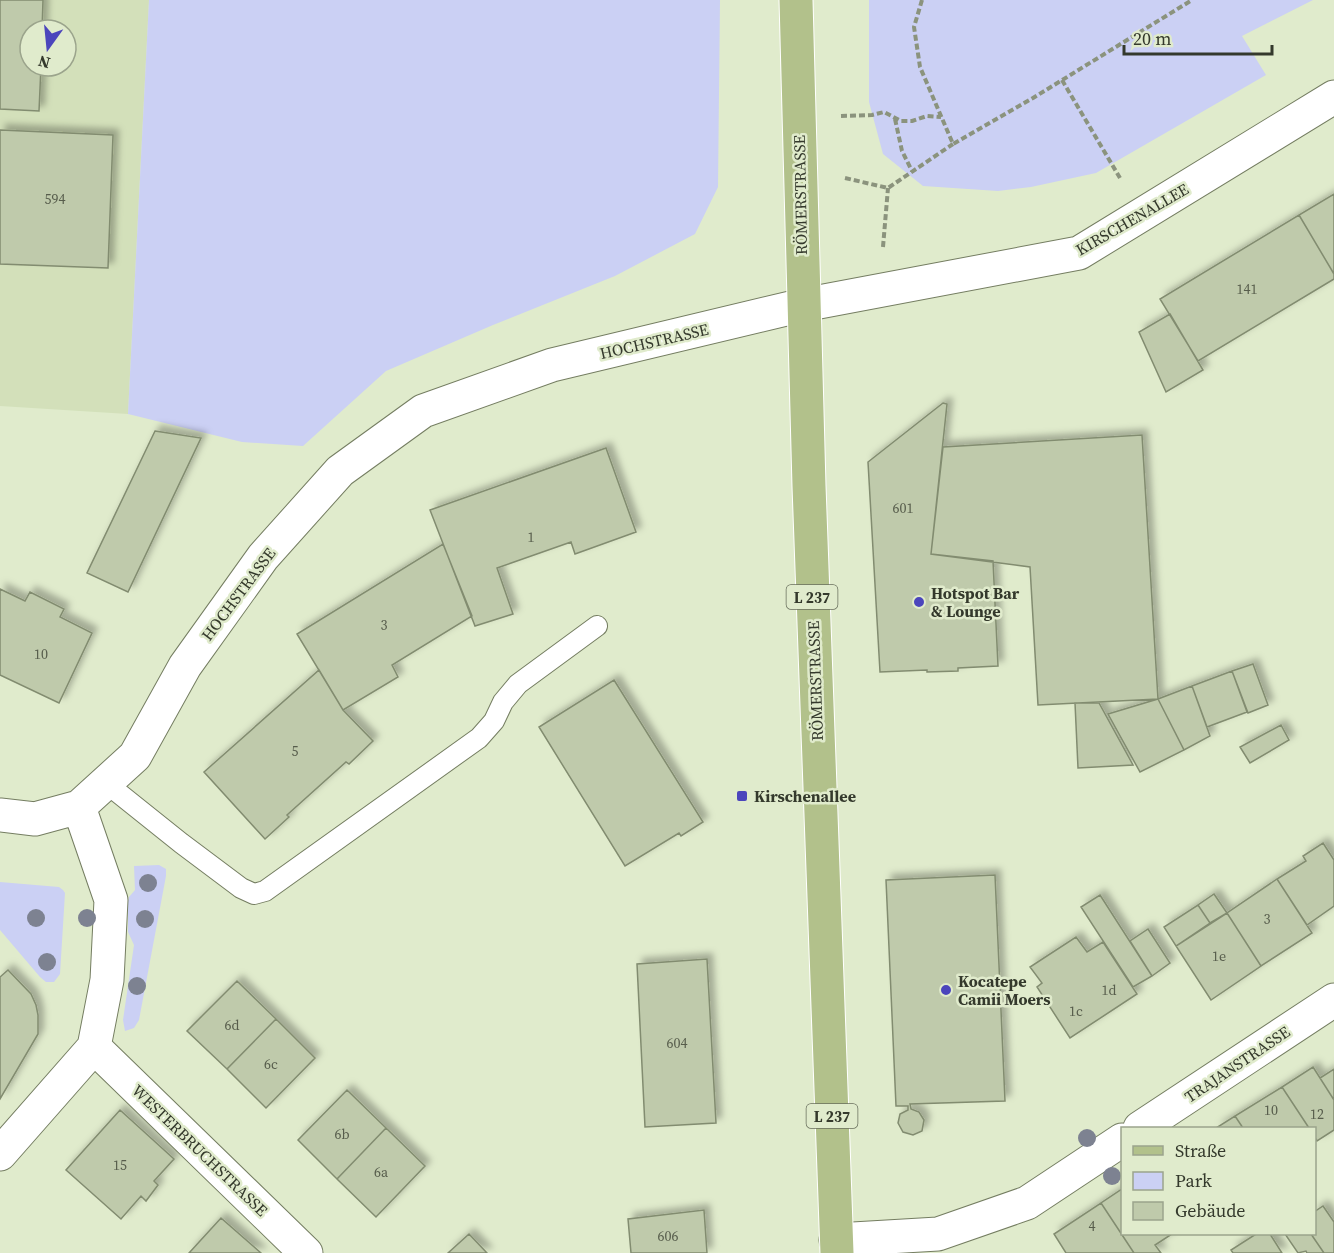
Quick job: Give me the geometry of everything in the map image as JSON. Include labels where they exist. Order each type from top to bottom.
[{"type":"main road","name":"RÖMERSTRASSE","points":[[796,0],[803,305],[837,1247]]},
{"type":"street","name":"KIRSCHENALLEE","points":[[803,305],[1079,253],[1334,97]]},
{"type":"street","name":"HOCHSTRASSE","points":[[79,807],[135,756],[185,666],[263,557],[340,471],[423,411],[552,365],[803,305]]},
{"type":"street","points":[[0,815],[35,819],[79,807],[111,900],[107,980],[94,1047],[0,1154]]},
{"type":"street","name":"TRAJANSTRASSE","points":[[1142,1127],[1334,1000]]},
{"type":"street","name":"WESTERBRUCHSTRASSE","points":[[94,1047],[306,1253]]},
{"type":"street","points":[[837,1247],[938,1234],[1027,1203],[1121,1141]]},
{"type":"lane","points":[[106,783],[241,888],[254,894],[265,891],[480,738],[494,721],[503,702],[518,684],[597,626]]},
{"type":"path","points":[[922,0],[914,27],[920,67],[953,144]]},
{"type":"path","points":[[800,168],[888,188],[953,144],[1192,0]]},
{"type":"path","points":[[1062,80],[1142,215]]},
{"type":"path","points":[[799,118],[872,115],[884,112],[895,118],[912,121],[927,116],[941,117]]},
{"type":"path","points":[[895,118],[902,151],[912,171]]},
{"type":"path","points":[[879,291],[888,188]]},
{"type":"shaded area","points":[[0,0],[149,0],[128,414],[0,406]]},
{"type":"green space","points":[[149,0],[720,0],[718,187],[695,234],[615,276],[386,371],[303,446],[242,442],[128,414]]},
{"type":"green space","points":[[869,0],[1313,0],[1242,36],[1266,75],[1096,173],[1031,187],[998,191],[923,186],[883,154],[869,102]]},
{"type":"green space","points":[[159,865],[166,869],[166,876],[139,1020],[134,1028],[125,1031],[123,1020],[134,945],[128,932],[128,901],[135,890],[134,866]]},
{"type":"green space","points":[[0,882],[59,887],[65,893],[60,974],[54,982],[46,982],[40,977],[0,930]]},
{"type":"building","points":[[0,0],[43,0],[42,18],[18,18],[18,78],[40,78],[39,111],[0,109]]},
{"type":"building","points":[[0,130],[113,135],[108,268],[0,264]]},
{"type":"building","points":[[1334,194],[1334,274],[1299,215]]},
{"type":"building","points":[[1299,215],[1334,274],[1334,279],[1198,361],[1160,299]]},
{"type":"building","points":[[1170,314],[1203,370],[1166,392],[1139,332]]},
{"type":"building","points":[[943,403],[947,404],[931,554],[993,561],[998,666],[958,668],[958,671],[880,672],[868,462]]},
{"type":"building","points":[[155,431],[201,438],[128,592],[87,573]]},
{"type":"building","points":[[1142,435],[1158,699],[1038,705],[1030,567],[931,554],[943,447]]},
{"type":"building","points":[[606,448],[636,532],[575,554],[571,542],[497,568],[513,614],[475,626],[430,510]]},
{"type":"building","points":[[443,544],[472,616],[392,665],[398,677],[343,710],[297,634]]},
{"type":"building","points":[[0,589],[25,601],[30,592],[64,609],[60,617],[92,633],[59,703],[0,675]]},
{"type":"building","points":[[1253,664],[1268,705],[1248,713],[1232,671]]},
{"type":"building","points":[[319,670],[343,710],[373,741],[287,815],[289,817],[265,839],[204,772]]},
{"type":"building","points":[[1232,671],[1247,712],[1207,727],[1192,686]]},
{"type":"building","points":[[614,680],[703,822],[681,836],[679,833],[625,866],[539,727]]},
{"type":"building","points":[[1192,686],[1210,736],[1184,750],[1158,699]]},
{"type":"building","points":[[1158,699],[1184,750],[1140,772],[1108,714]]},
{"type":"building","points":[[1075,703],[1099,703],[1133,765],[1078,768]]},
{"type":"building","points":[[1281,725],[1289,740],[1250,763],[1240,747]]},
{"type":"building","points":[[1323,843],[1334,860],[1334,906],[1307,925],[1277,879],[1306,861],[1303,856]]},
{"type":"building","name":"Kocatepe Camii Moers","points":[[995,875],[1005,1101],[910,1104],[911,1109],[919,1112],[924,1120],[922,1131],[913,1135],[903,1132],[898,1123],[900,1114],[908,1110],[908,1106],[896,1106],[886,880]]},
{"type":"building","points":[[1277,879],[1312,933],[1261,966],[1227,913]]},
{"type":"building","points":[[1214,894],[1227,913],[1210,923],[1198,905]]},
{"type":"building","points":[[1100,895],[1152,976],[1133,987],[1081,907]]},
{"type":"building","points":[[1198,905],[1210,923],[1176,946],[1164,927]]},
{"type":"building","points":[[1227,913],[1261,966],[1211,1000],[1176,946]]},
{"type":"building","points":[[1148,929],[1170,963],[1152,976],[1130,941]]},
{"type":"building","points":[[1076,937],[1087,952],[1103,942],[1137,994],[1070,1038],[1037,987],[1042,983],[1030,967]]},
{"type":"building","points":[[707,959],[716,1123],[645,1127],[637,964]]},
{"type":"building","points":[[8,970],[31,994],[38,1015],[38,1034],[0,1099],[0,977]]},
{"type":"building","points":[[237,981],[276,1019],[227,1069],[187,1031]]},
{"type":"building","points":[[276,1019],[315,1058],[266,1108],[227,1069]]},
{"type":"building","points":[[1313,1067],[1334,1100],[1334,1130],[1317,1141],[1316,1127],[1308,1127],[1282,1087]]},
{"type":"building","points":[[1334,1069],[1334,1100],[1320,1078]]},
{"type":"building","points":[[1282,1087],[1308,1127],[1242,1127],[1235,1116]]},
{"type":"building","points":[[347,1090],[386,1128],[337,1179],[298,1140]]},
{"type":"building","points":[[120,1110],[174,1159],[154,1181],[158,1185],[146,1201],[141,1196],[121,1219],[66,1170]]},
{"type":"building","points":[[1235,1116],[1242,1127],[1218,1127]]},
{"type":"building","points":[[386,1128],[425,1166],[376,1217],[337,1179]]},
{"type":"building","points":[[1121,1190],[1121,1233],[1101,1203]]},
{"type":"building","points":[[1101,1203],[1134,1253],[1066,1253],[1054,1234]]},
{"type":"building","points":[[1323,1206],[1334,1222],[1334,1253],[1324,1253],[1312,1235],[1316,1235],[1316,1211]]},
{"type":"building","points":[[704,1210],[707,1253],[631,1253],[628,1219]]},
{"type":"building","points":[[221,1218],[261,1253],[189,1253]]},
{"type":"building","points":[[469,1234],[487,1253],[448,1253]]},
{"type":"building","points":[[1122,1235],[1170,1235],[1155,1245],[1161,1253],[1134,1253]]},
{"type":"building","points":[[1254,1235],[1271,1235],[1282,1253],[1233,1253],[1231,1250]]},
{"type":"building","points":[[1286,1235],[1312,1235],[1324,1253],[1307,1253],[1306,1251],[1298,1253]]},
{"type":"place","name":"Hotspot Bar & Lounge","points":[[919,602]]},
{"type":"place","name":"Kirschenallee","points":[[742,796]]},
{"type":"place","name":"Kocatepe Camii Moers","points":[[946,990]]}]
